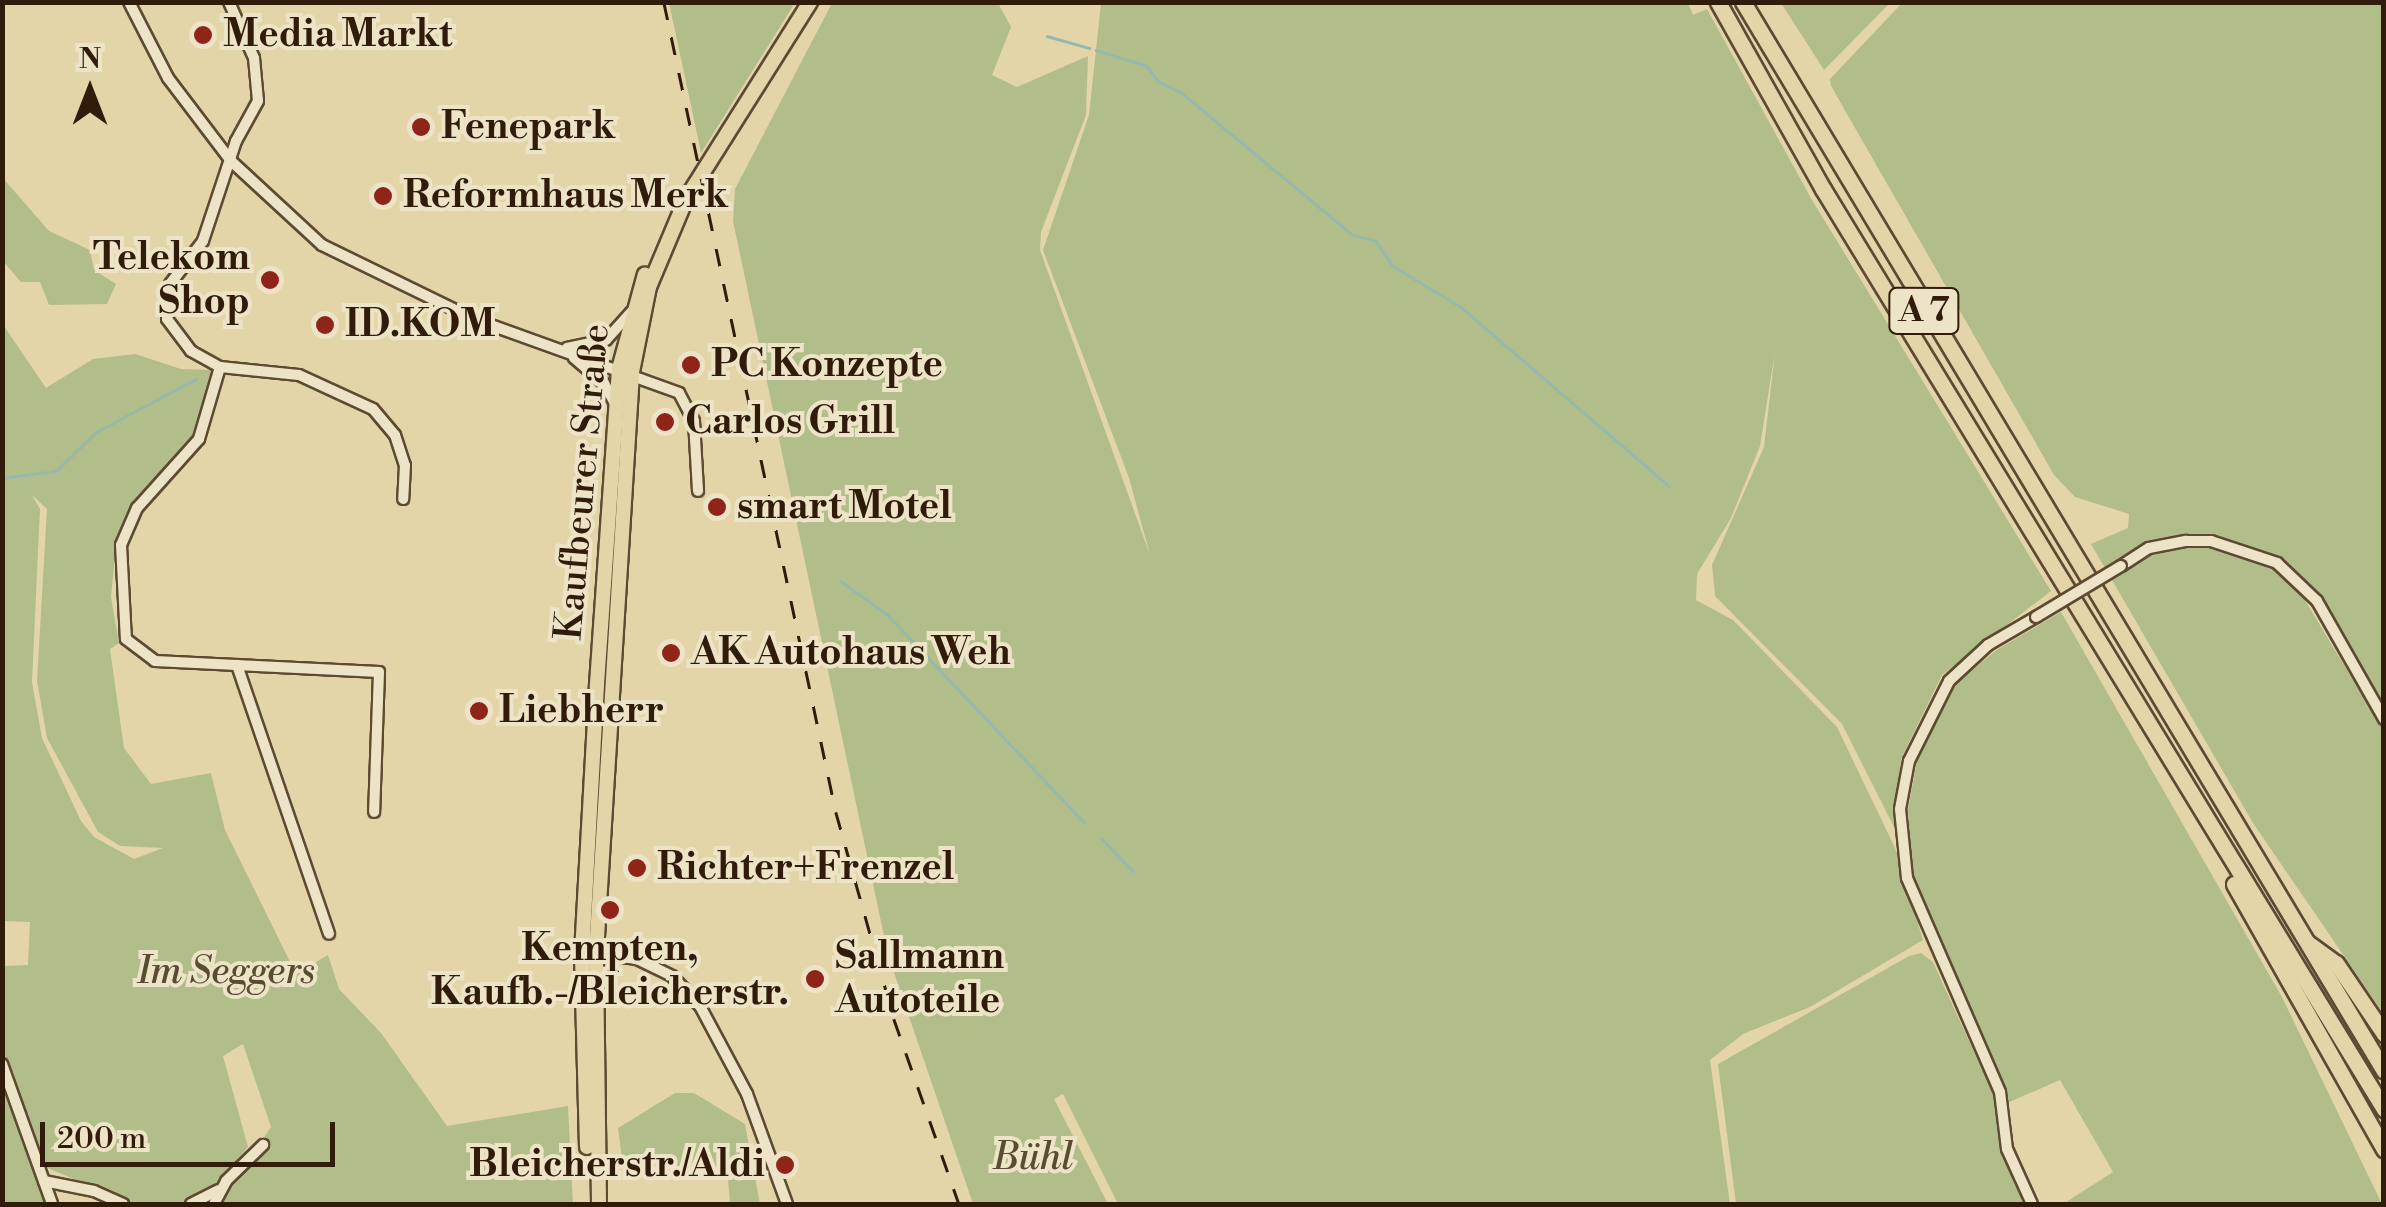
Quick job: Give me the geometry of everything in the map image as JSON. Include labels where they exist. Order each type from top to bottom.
[{"type":"highway","name":"A 7","points":[[1718,2],[1823,188],[2384,1109]]},
{"type":"highway","name":"A 7","points":[[1742,2],[2384,1071]]},
{"type":"highway","points":[[2224,852],[2232,882],[2381,1146],[2384,1159]]},
{"type":"highway","name":"A 7","points":[[2301,937],[2336,963],[2384,1034]]},
{"type":"main road","name":"Kaufbeurer Straße","points":[[599,1204],[589,953],[631,312],[664,229],[810,2]]},
{"type":"main road","name":"Kaufbeurer Straße","points":[[590,1204],[589,953],[616,407],[649,287],[686,199]]},
{"type":"street","points":[[128,2],[168,78],[251,186],[346,260],[474,319],[673,388],[691,411],[698,490]]},
{"type":"street","points":[[229,2],[260,88],[207,232],[170,284],[165,304],[181,340],[220,367],[299,375],[373,409],[395,435],[405,465],[403,499]]},
{"type":"street","points":[[561,349],[606,340],[631,312]]},
{"type":"street","points":[[561,349],[598,377],[616,407]]},
{"type":"street","points":[[220,367],[198,439],[128,524],[119,600],[126,639],[143,657],[379,672],[374,812]]},
{"type":"street","points":[[2032,1204],[2007,1148],[2000,1092],[1907,878],[1900,809],[1910,761],[1949,681],[1988,645],[2149,548],[2212,541],[2277,564],[2317,601],[2384,720]]},
{"type":"street","points":[[236,665],[330,934]]},
{"type":"street","points":[[589,953],[637,959],[672,976],[700,1006],[747,1094],[787,1204]]},
{"type":"street","points":[[2,1064],[52,1204]]},
{"type":"street","points":[[191,1204],[218,1190],[263,1145]]},
{"type":"street","points":[[44,1181],[94,1191],[122,1204]]},
{"type":"street","points":[[214,1204],[218,1190]]},
{"type":"green space","points":[[669,3],[795,3],[701,153],[696,129]]},
{"type":"green space","name":"Bühl","points":[[832,3],[998,3],[1011,27],[992,75],[1017,87],[1088,56],[1086,115],[1041,232],[1040,250],[1150,555],[1129,478],[1043,250],[1089,115],[1101,3],[1688,3],[1693,15],[1707,9],[1812,200],[2051,591],[1942,675],[1901,759],[1894,827],[1842,724],[1715,596],[1712,565],[1764,447],[1775,352],[1760,446],[1731,518],[1697,574],[1696,600],[1733,620],[1837,727],[1896,850],[1923,940],[1810,1007],[1743,1034],[1710,1060],[1730,1204],[1118,1204],[1063,1094],[1054,1099],[1108,1204],[973,1204],[888,955],[733,221],[735,189]]},
{"type":"green space","points":[[1781,3],[1890,3],[1824,70]]},
{"type":"green space","points":[[1902,3],[2383,3],[2383,702],[2320,597],[2309,587],[2300,592],[2383,730],[2383,1013],[2253,823],[2091,544],[2128,528],[2129,514],[2075,497],[2054,475],[1831,86],[1830,79]]},
{"type":"green space","points":[[2,177],[49,231],[90,250],[94,270],[116,284],[107,304],[49,305],[40,282],[21,282],[3,261]]},
{"type":"green space","name":"Im Seggers","points":[[2,323],[46,388],[93,359],[135,354],[181,369],[216,370],[195,437],[134,505],[116,544],[111,597],[119,643],[110,649],[124,748],[151,784],[211,773],[225,830],[296,974],[328,955],[339,989],[381,1033],[447,1126],[568,1106],[573,1204],[218,1204],[271,1127],[243,1044],[223,1056],[248,1147],[214,1187],[179,1204],[131,1204],[41,1165],[2,1055],[3,966],[28,965],[30,922],[2,921]],"holes":[[[32,495],[47,509],[37,681],[47,738],[98,832],[120,846],[163,848],[134,859],[94,837],[81,821],[42,738],[32,682],[40,509]]]},
{"type":"green space","points":[[2061,612],[2282,997],[2382,1204],[2063,1204],[2113,1172],[2060,1080],[2007,1103],[1912,877],[1908,810],[1917,761],[1955,685],[1995,651]]},
{"type":"green space","points":[[1921,953],[1933,962],[1994,1096],[2003,1150],[2028,1204],[1736,1204],[1718,1064],[1909,956]]},
{"type":"green space","points":[[2,1077],[26,1152],[48,1204],[3,1204]]},
{"type":"green space","points":[[675,1093],[694,1093],[745,1124],[760,1204],[730,1204],[727,1167],[623,1166],[618,1128]]},
{"type":"waterway","points":[[1047,36],[1089,48]]},
{"type":"waterway","points":[[1096,50],[1147,66],[1158,81],[1183,94],[1353,235],[1375,240],[1393,266],[1461,307],[1669,486]]},
{"type":"waterway","points":[[2,478],[56,471],[96,432],[196,379]]},
{"type":"waterway","points":[[841,581],[888,615],[1085,823]]},
{"type":"waterway","points":[[1102,839],[1133,871]]},
{"type":"railway","points":[[664,2],[836,812],[894,1019],[959,1204]]},
{"type":"place","name":"Media Markt","points":[[203,35]]},
{"type":"place","name":"Fenepark","points":[[421,127]]},
{"type":"place","name":"Reformhaus Merk","points":[[383,196]]},
{"type":"place","name":"Telekom Shop","points":[[270,280]]},
{"type":"place","name":"ID.KOM","points":[[325,325]]},
{"type":"place","name":"PC Konzepte","points":[[691,365]]},
{"type":"place","name":"Carlos Grill","points":[[665,422]]},
{"type":"place","name":"smart Motel","points":[[717,507]]},
{"type":"place","name":"AK Autohaus Weh","points":[[671,653]]},
{"type":"place","name":"Liebherr","points":[[479,711]]},
{"type":"place","name":"Richter+Frenzel","points":[[637,868]]},
{"type":"place","name":"Kempten, Kaufb.-/Bleicherstr.","points":[[610,910]]},
{"type":"place","name":"Sallmann Autoteile","points":[[815,979]]},
{"type":"place","name":"Bleicherstr./Aldi","points":[[785,1165]]}]
